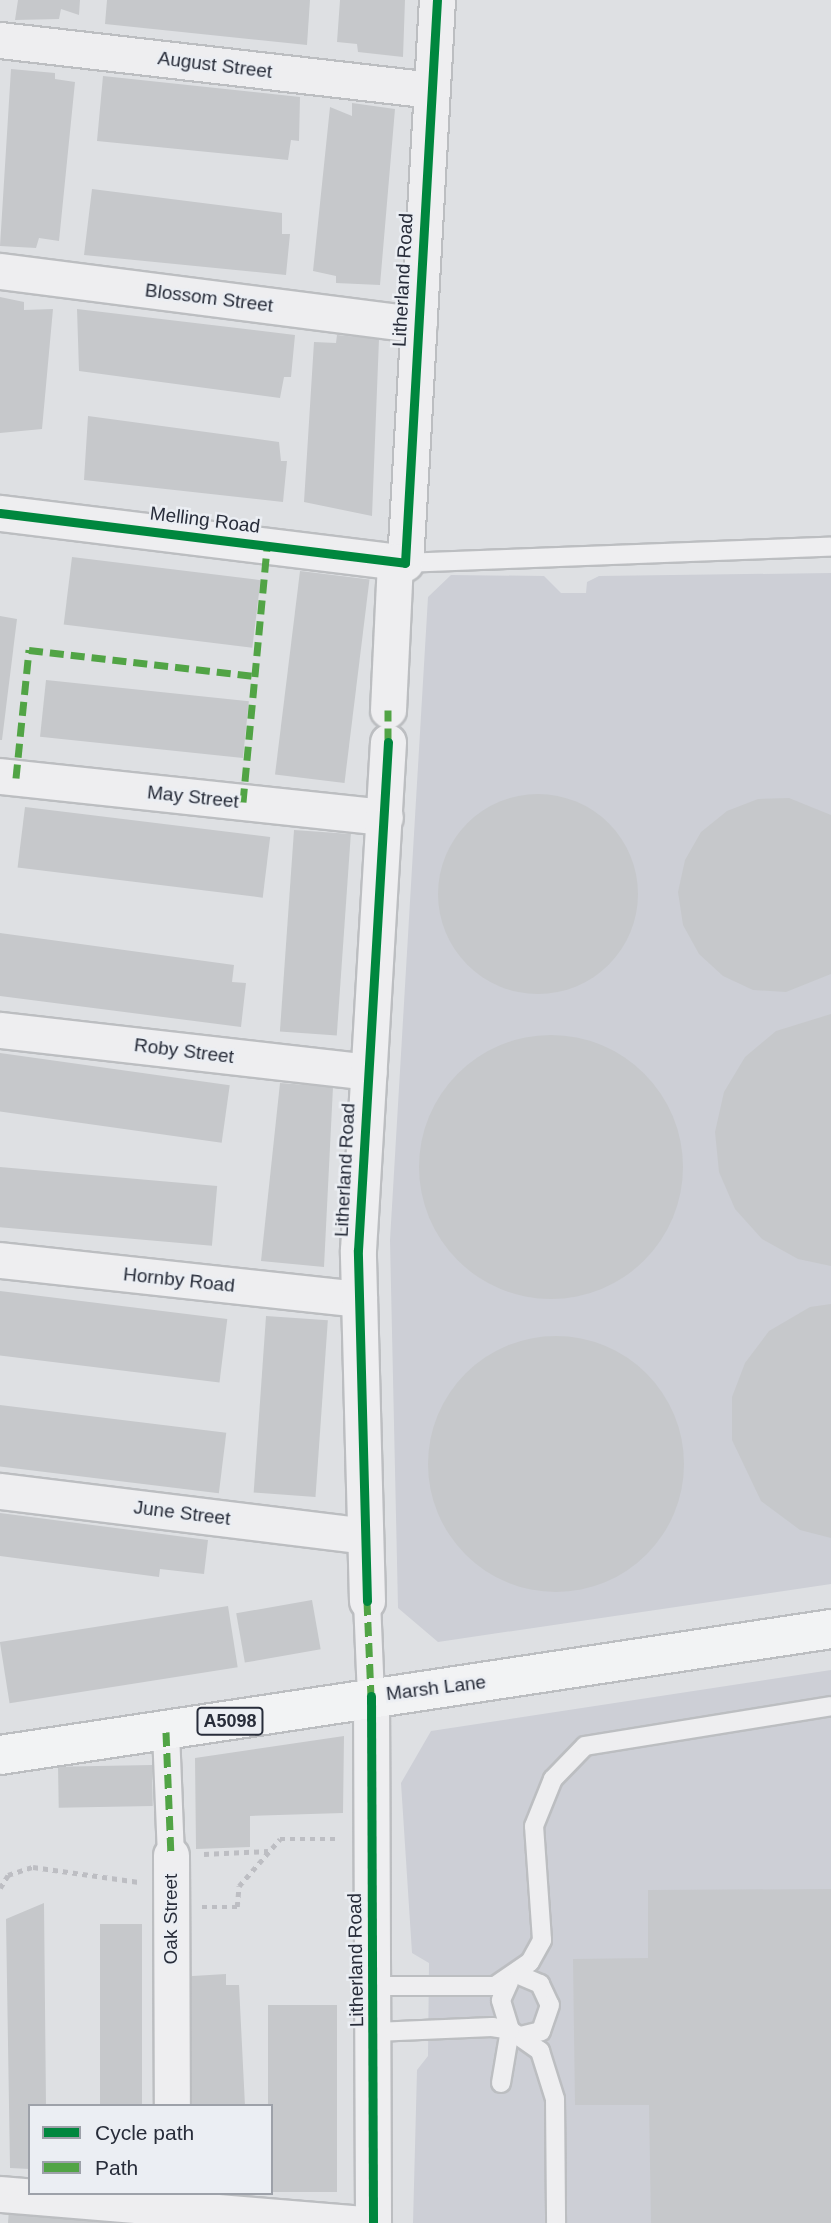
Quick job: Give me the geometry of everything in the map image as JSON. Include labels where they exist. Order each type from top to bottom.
[{"type":"main road","name":"Marsh Lane","points":[[0,1755],[166,1732],[371,1696],[831,1629]]},
{"type":"street","name":"Litherland Road","points":[[373,2223],[375,1986],[371,1696],[364,1536],[359,1300],[369,1072],[386,817],[388,726],[419,325],[437,0]]},
{"type":"street","name":"August Street","points":[[0,40],[430,90]]},
{"type":"street","name":"Blossom Street","points":[[0,271],[419,325]]},
{"type":"street","name":"Melling Road","points":[[0,513],[400,562]]},
{"type":"street","name":"May Street","points":[[0,776],[386,817]]},
{"type":"street","name":"Roby Street","points":[[0,1030],[369,1072]]},
{"type":"street","name":"Hornby Road","points":[[0,1260],[359,1300]]},
{"type":"street","name":"June Street","points":[[0,1491],[364,1536]]},
{"type":"street","name":"Oak Street","points":[[166,1732],[171,1882],[172,2104]]},
{"type":"street","points":[[0,2194],[28,2195]]},
{"type":"street","points":[[34,2195],[172,2199],[355,2223]]},
{"type":"lane","points":[[400,562],[831,547]]},
{"type":"lane","points":[[556,2223],[555,2099],[540,2051],[515,2033],[501,2000],[542,1940],[534,1826],[569,1758],[600,1740],[831,1706]]},
{"type":"lane","points":[[375,1986],[514,1978],[540,1984],[550,2005],[541,2031],[375,2032]]},
{"type":"lane","points":[[501,2083],[515,2033]]},
{"type":"path","points":[[0,1888],[8,1875],[33,1867],[171,1882],[237,1907],[239,1886],[280,1839],[371,1839]]},
{"type":"path","points":[[171,1882],[269,1851]]},
{"type":"shaded area","points":[[831,573],[831,1584],[438,1642],[398,1608],[390,1240],[428,597],[451,575],[544,576],[561,593],[586,593],[587,582],[599,576]]},
{"type":"shaded area","points":[[831,1670],[831,2223],[413,2223],[417,2070],[428,2056],[429,1963],[412,1953],[401,1783],[431,1731]]},
{"type":"building","points":[[18,0],[80,0],[79,15],[61,9],[59,19],[15,20]]},
{"type":"building","points":[[107,0],[310,0],[307,45],[105,24]]},
{"type":"building","points":[[340,0],[405,0],[403,57],[358,52],[357,44],[337,42]]},
{"type":"building","points":[[11,69],[55,73],[55,79],[75,82],[59,241],[39,238],[36,248],[0,246]]},
{"type":"building","points":[[103,76],[300,97],[299,141],[291,140],[288,160],[97,141]]},
{"type":"building","points":[[352,103],[395,109],[380,285],[336,283],[336,276],[313,271],[330,107],[352,116]]},
{"type":"building","points":[[92,189],[282,213],[282,234],[290,234],[286,275],[84,255]]},
{"type":"building","points":[[0,297],[24,302],[24,310],[53,309],[42,429],[0,433]]},
{"type":"building","points":[[77,309],[295,335],[291,377],[284,377],[280,398],[79,371]]},
{"type":"building","points":[[337,335],[379,339],[372,516],[304,502],[314,342],[336,343]]},
{"type":"building","points":[[88,416],[279,442],[281,461],[287,461],[283,502],[84,480]]},
{"type":"building","points":[[72,557],[261,580],[252,648],[64,624]]},
{"type":"building","points":[[300,571],[369,580],[344,783],[275,774]]},
{"type":"building","points":[[0,616],[17,619],[2,740],[0,740]]},
{"type":"building","points":[[46,680],[249,701],[243,758],[40,737]]},
{"type":"building","points":[[538,794],[576,802],[593,811],[608,824],[621,839],[630,856],[638,894],[630,932],[621,949],[608,964],[593,977],[576,986],[538,994],[500,986],[483,977],[468,964],[455,949],[446,932],[438,894],[446,856],[455,839],[468,824],[483,811],[500,802]]},
{"type":"building","points":[[789,798],[831,815],[831,974],[786,992],[753,990],[723,976],[699,954],[683,925],[678,892],[685,860],[701,832],[727,811],[758,799]]},
{"type":"building","points":[[25,807],[270,837],[263,898],[18,868]]},
{"type":"building","points":[[294,830],[351,834],[337,1035],[280,1032]]},
{"type":"building","points":[[0,933],[234,965],[232,982],[246,983],[241,1027],[0,996]]},
{"type":"building","points":[[831,1014],[831,1266],[798,1259],[762,1239],[735,1209],[719,1172],[715,1132],[724,1092],[745,1057],[776,1031]]},
{"type":"building","points":[[551,1035],[577,1038],[601,1045],[635,1065],[653,1083],[673,1117],[680,1141],[683,1167],[680,1193],[673,1217],[653,1251],[635,1269],[601,1289],[577,1296],[551,1299],[525,1296],[501,1289],[467,1269],[449,1251],[429,1217],[422,1193],[419,1167],[422,1141],[429,1117],[449,1083],[467,1065],[501,1045],[525,1038]]},
{"type":"building","points":[[0,1053],[230,1085],[222,1143],[0,1112]]},
{"type":"building","points":[[280,1083],[333,1087],[324,1267],[261,1261]]},
{"type":"building","points":[[0,1167],[217,1186],[212,1246],[0,1227]]},
{"type":"building","points":[[0,1291],[227,1319],[219,1382],[0,1355]]},
{"type":"building","points":[[831,1304],[831,1538],[800,1530],[761,1501],[732,1440],[732,1397],[745,1363],[769,1331],[810,1307]]},
{"type":"building","points":[[266,1316],[328,1320],[316,1497],[254,1493]]},
{"type":"building","points":[[543,1336],[569,1336],[605,1345],[627,1357],[647,1373],[663,1393],[675,1415],[682,1439],[682,1489],[675,1513],[663,1535],[647,1555],[627,1571],[605,1583],[569,1592],[543,1592],[507,1583],[485,1571],[465,1555],[449,1535],[437,1513],[428,1477],[428,1451],[437,1415],[449,1393],[465,1373],[485,1357],[507,1345]]},
{"type":"building","points":[[0,1405],[226,1433],[219,1493],[0,1466]]},
{"type":"building","points":[[0,1513],[208,1540],[204,1574],[160,1569],[159,1577],[0,1556]]},
{"type":"building","points":[[312,1600],[321,1649],[245,1663],[236,1613]]},
{"type":"building","points":[[228,1606],[238,1667],[10,1703],[0,1642]]},
{"type":"building","points":[[344,1736],[343,1813],[250,1816],[250,1847],[196,1849],[195,1758]]},
{"type":"building","points":[[152,1765],[153,1806],[59,1808],[58,1767]]},
{"type":"building","points":[[831,1889],[831,2223],[651,2223],[649,2105],[575,2105],[573,1959],[648,1958],[648,1890]]},
{"type":"building","points":[[44,1903],[46,2104],[28,2104],[28,2169],[10,2168],[6,1919]]},
{"type":"building","points":[[100,1924],[142,1924],[142,2104],[100,2104]]},
{"type":"building","points":[[226,1974],[226,1985],[239,1985],[245,2104],[182,2104],[176,1977]]},
{"type":"building","points":[[268,2005],[337,2005],[337,2192],[273,2192],[273,2104],[268,2104]]},
{"type":"building","points":[[9,2209],[185,2223],[8,2223]]},
{"type":"marked path","points":[[243,802],[267,546]]},
{"type":"marked path","points":[[16,778],[29,650],[255,676]]},
{"type":"marked path","points":[[388,710],[388,742]]},
{"type":"marked path","points":[[367,1601],[371,1696]]},
{"type":"marked path","points":[[166,1732],[171,1855]]},
{"type":"cycle path","points":[[0,513],[405,563],[437,0]]},
{"type":"cycle path","points":[[367,1601],[358,1250],[388,742]]},
{"type":"cycle path","points":[[371,1696],[373,2223]]}]
